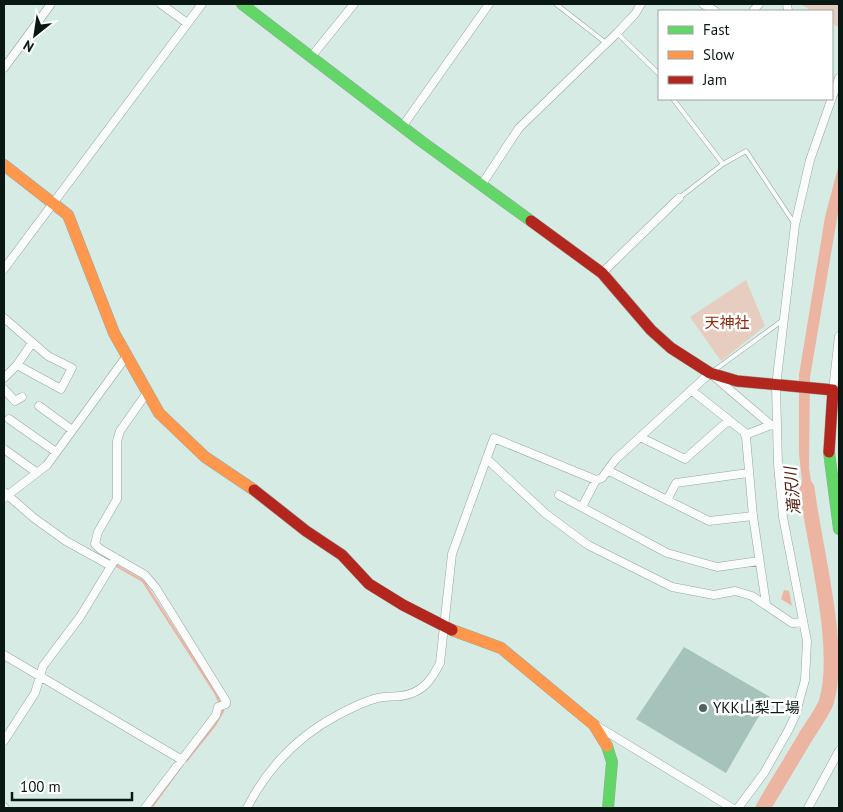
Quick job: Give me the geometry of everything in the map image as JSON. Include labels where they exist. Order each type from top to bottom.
[{"type":"street","points":[[4,68],[51,4]]},
{"type":"street","points":[[161,4],[187,23]]},
{"type":"street","points":[[4,269],[202,4]]},
{"type":"street","points":[[242,4],[402,127],[602,273],[650,330],[671,348],[710,373],[774,426]]},
{"type":"street","points":[[312,57],[354,4]]},
{"type":"street","points":[[402,127],[489,4]]},
{"type":"street","points":[[482,184],[519,128],[617,33],[635,14],[641,4]]},
{"type":"street","points":[[738,808],[764,773],[795,716],[805,680],[807,641],[783,517],[774,426],[795,225],[810,160],[836,101],[836,82]]},
{"type":"street","points":[[4,165],[68,214],[74,224],[101,301],[126,357],[146,394],[159,413],[205,457],[272,501],[306,531],[342,555],[369,584],[403,605],[445,627],[501,648],[594,725],[732,808]]},
{"type":"street","points":[[602,273],[678,198]]},
{"type":"street","points":[[4,318],[48,356],[72,368],[61,389],[17,365]]},
{"type":"street","points":[[839,336],[832,390],[830,455],[839,529]]},
{"type":"street","points":[[4,378],[17,365],[32,343]]},
{"type":"street","points":[[126,357],[46,465],[6,494],[34,518],[66,541],[145,575],[156,588],[212,675],[226,701],[221,705],[216,715],[145,808]]},
{"type":"street","points":[[710,373],[737,381],[832,390]]},
{"type":"street","points":[[247,808],[266,776],[278,761],[314,730],[336,716],[374,699],[410,694],[426,685],[440,663],[452,554],[494,438],[596,480],[602,478],[609,471],[615,460],[710,373]]},
{"type":"street","points":[[4,390],[15,401],[22,397]]},
{"type":"street","points":[[691,390],[745,435],[752,516],[766,604]]},
{"type":"street","points":[[113,562],[96,544],[96,538],[117,499],[118,441],[120,431],[146,394]]},
{"type":"street","points":[[39,406],[72,430]]},
{"type":"street","points":[[9,419],[56,452]]},
{"type":"street","points":[[640,437],[685,460],[729,420]]},
{"type":"street","points":[[745,435],[774,426]]},
{"type":"street","points":[[4,449],[36,472]]},
{"type":"street","points":[[487,459],[546,514],[588,545],[672,587],[714,596],[735,591],[752,596],[792,623],[803,622]]},
{"type":"street","points":[[609,471],[709,521],[752,516]]},
{"type":"street","points":[[667,500],[676,483],[748,473]]},
{"type":"street","points":[[582,507],[596,480]]},
{"type":"street","points":[[559,495],[667,553],[718,567],[759,561]]},
{"type":"street","points":[[4,741],[34,693],[43,666],[80,617],[113,562]]},
{"type":"street","points":[[4,655],[182,760]]},
{"type":"street","points":[[594,725],[606,744],[612,762],[608,808]]},
{"type":"street","points":[[808,808],[839,752]]},
{"type":"lane","points":[[556,4],[607,43]]},
{"type":"lane","points":[[617,33],[658,73]]},
{"type":"lane","points":[[674,100],[724,164]]},
{"type":"lane","points":[[678,198],[724,164],[746,151],[795,225]]},
{"type":"lane","points":[[710,373],[784,320]]},
{"type":"green space","points":[[800,4],[839,4],[839,28],[833,24],[833,10],[810,10]]},
{"type":"green space","name":"天神社","points":[[746,280],[765,326],[721,361],[690,317]]},
{"type":"shaded area","points":[[839,164],[839,207],[810,377],[809,468],[815,507],[805,509],[799,453],[799,375],[825,217]]},
{"type":"shaded area","points":[[784,590],[789,591],[792,606],[781,599]]},
{"type":"building","name":"YKK山梨工場","points":[[684,647],[770,697],[726,773],[636,719]]},
{"type":"waterway","name":"滝沢川","points":[[763,808],[824,707],[830,681],[831,655],[826,597],[807,488]]},
{"type":"waterway","points":[[115,565],[143,581],[216,694],[223,711],[215,725],[186,761]]},
{"type":"waterway","points":[[151,808],[182,765]]},
{"type":"traffic: fast","points":[[242,4],[421,141],[531,221]]},
{"type":"traffic: fast","points":[[829,452],[839,529]]},
{"type":"traffic: fast","points":[[607,746],[612,762],[608,808]]},
{"type":"traffic: slow","points":[[4,165],[68,215],[114,333],[159,413],[205,457],[254,490]]},
{"type":"traffic: slow","points":[[452,630],[501,648],[594,725],[607,746]]},
{"type":"traffic: jam","points":[[531,221],[602,273],[651,330],[671,348],[710,373],[737,381],[833,390],[829,452]]},
{"type":"traffic: jam","points":[[254,490],[306,531],[342,555],[369,584],[403,605],[452,630]]},
{"type":"place","name":"YKK山梨工場","points":[[703,708]]}]
